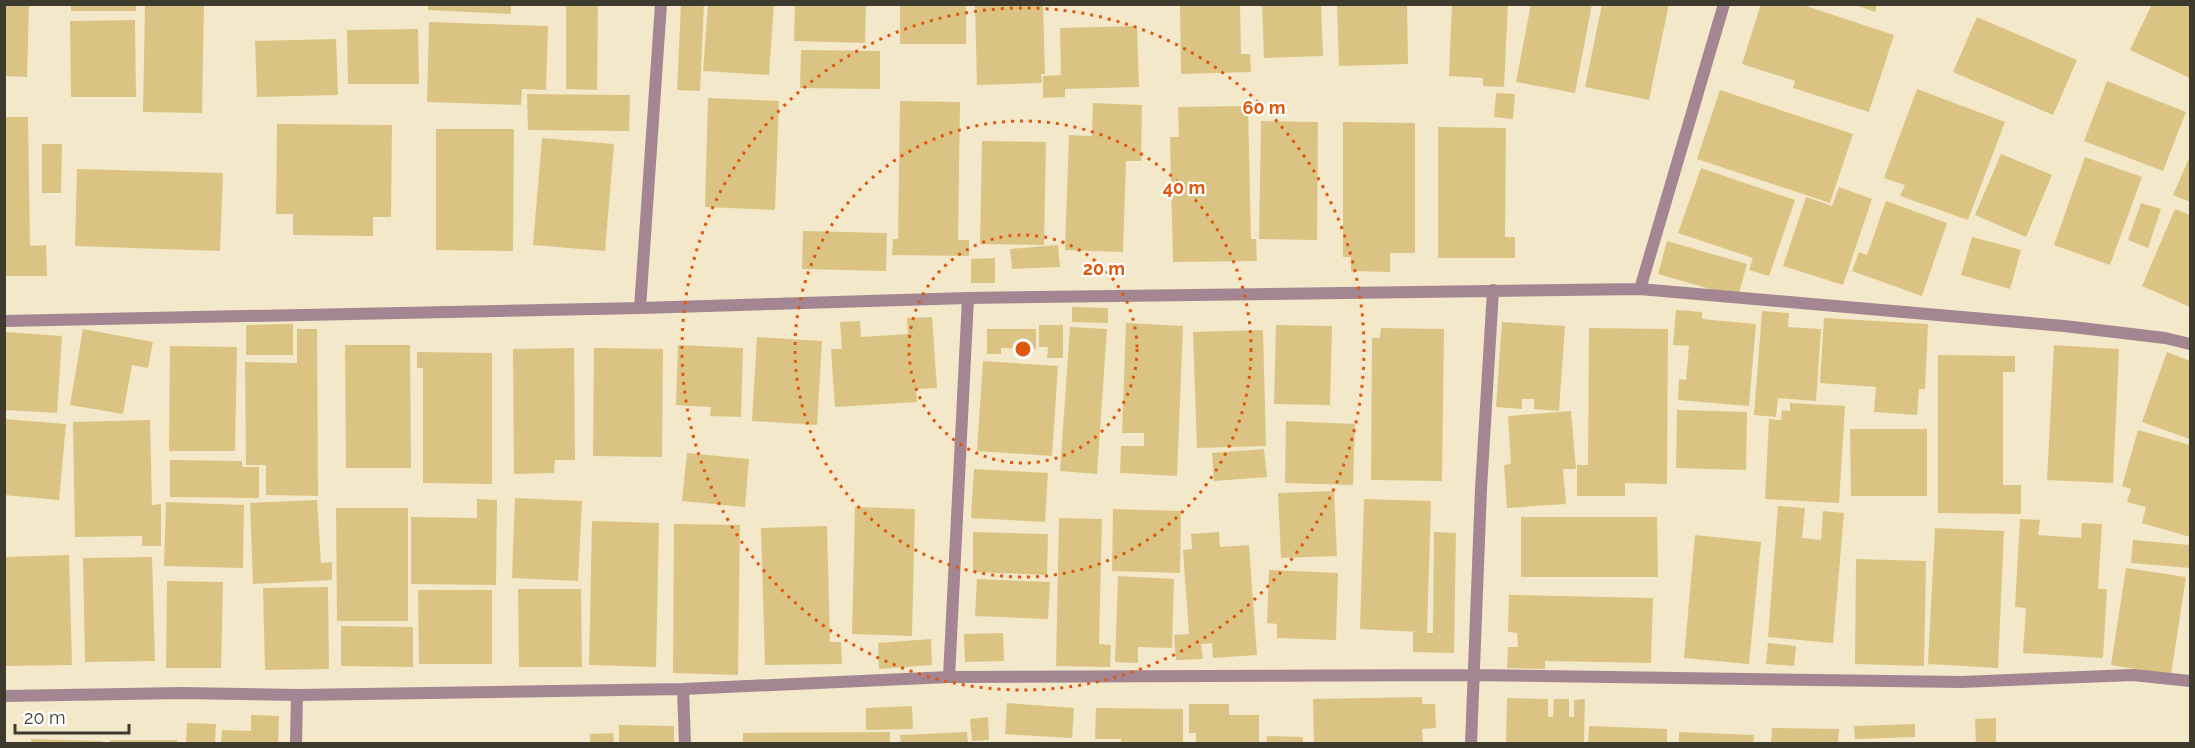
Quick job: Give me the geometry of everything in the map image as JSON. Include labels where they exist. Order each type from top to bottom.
[{"type":"street","points":[[640,308],[661,4]]},
{"type":"street","points":[[1640,289],[1724,4]]},
{"type":"street","points":[[4,321],[640,308],[968,298],[1640,289],[2064,326],[2165,338],[2190,344]]},
{"type":"street","points":[[1471,744],[1472,675],[1493,290]]},
{"type":"street","points":[[948,677],[968,298]]},
{"type":"street","points":[[4,696],[183,693],[297,695],[684,689],[948,677],[1472,675],[1961,682],[2133,675],[2190,681]]},
{"type":"street","points":[[684,689],[685,744]]},
{"type":"street","points":[[296,744],[297,695]]},
{"type":"building","points":[[4,4],[29,4],[27,77],[4,76]]},
{"type":"building","points":[[71,4],[136,4],[136,11],[71,11]]},
{"type":"building","points":[[145,4],[204,4],[202,113],[143,112]]},
{"type":"building","points":[[428,4],[511,4],[511,14],[428,10]]},
{"type":"building","points":[[566,4],[598,4],[597,90],[566,89]]},
{"type":"building","points":[[681,4],[704,4],[700,91],[677,90]]},
{"type":"building","points":[[708,4],[774,4],[769,75],[703,71]]},
{"type":"building","points":[[795,4],[866,4],[865,43],[794,41]]},
{"type":"building","points":[[900,4],[966,4],[966,44],[900,44]]},
{"type":"building","points":[[975,4],[1043,4],[1045,74],[1041,74],[1042,83],[977,85]]},
{"type":"building","points":[[1180,4],[1240,4],[1241,54],[1250,54],[1251,72],[1181,74]]},
{"type":"building","points":[[1262,4],[1321,4],[1323,56],[1264,58]]},
{"type":"building","points":[[1337,4],[1407,4],[1408,64],[1339,66]]},
{"type":"building","points":[[1452,4],[1508,4],[1504,87],[1483,86],[1483,78],[1449,76]]},
{"type":"building","points":[[1531,4],[1592,4],[1575,93],[1516,82]]},
{"type":"building","points":[[1602,4],[1669,4],[1649,100],[1585,87]]},
{"type":"building","points":[[1761,4],[1800,4],[1894,35],[1869,112],[1793,88],[1795,81],[1742,64]]},
{"type":"building","points":[[1853,4],[1877,4],[1875,12]]},
{"type":"building","points":[[2152,4],[2190,4],[2190,78],[2130,50]]},
{"type":"building","points":[[1977,17],[2077,60],[2053,115],[1953,72]]},
{"type":"building","points":[[135,20],[136,97],[71,97],[70,21]]},
{"type":"building","points":[[429,22],[548,26],[546,90],[522,89],[521,105],[427,102]]},
{"type":"building","points":[[1137,26],[1139,87],[1065,89],[1065,97],[1043,98],[1043,76],[1061,75],[1060,28]]},
{"type":"building","points":[[418,29],[419,84],[348,84],[347,30]]},
{"type":"building","points":[[336,39],[338,95],[257,97],[255,41]]},
{"type":"building","points":[[801,50],[880,51],[880,89],[800,88]]},
{"type":"building","points":[[2107,81],[2186,112],[2163,171],[2084,141]]},
{"type":"building","points":[[1917,89],[2005,122],[1968,220],[1900,196],[1905,185],[1884,178]]},
{"type":"building","points":[[1720,90],[1853,134],[1830,203],[1697,159]]},
{"type":"building","points":[[1496,93],[1515,94],[1513,119],[1494,117]]},
{"type":"building","points":[[527,94],[630,95],[629,131],[528,130]]},
{"type":"building","points":[[708,98],[779,101],[775,210],[705,207]]},
{"type":"building","points":[[900,101],[960,102],[958,240],[969,240],[969,256],[892,255],[893,239],[898,239]]},
{"type":"building","points":[[1093,103],[1142,105],[1141,161],[1126,161],[1123,252],[1065,250],[1069,135],[1092,136]]},
{"type":"building","points":[[1248,106],[1251,239],[1256,239],[1257,261],[1173,262],[1170,137],[1179,137],[1178,107]]},
{"type":"building","points":[[4,117],[28,117],[30,246],[46,245],[47,276],[4,276]]},
{"type":"building","points":[[1261,121],[1318,122],[1317,240],[1259,239]]},
{"type":"building","points":[[1343,122],[1415,123],[1415,253],[1390,253],[1390,272],[1351,271],[1351,257],[1343,257]]},
{"type":"building","points":[[277,124],[392,125],[391,217],[373,217],[373,236],[293,235],[293,214],[276,214]]},
{"type":"building","points":[[1438,127],[1506,128],[1505,237],[1515,237],[1515,258],[1438,258]]},
{"type":"building","points":[[436,129],[514,129],[513,251],[436,250]]},
{"type":"building","points":[[542,138],[614,144],[605,251],[533,245]]},
{"type":"building","points":[[982,141],[1046,142],[1044,245],[980,244]]},
{"type":"building","points":[[42,144],[62,144],[61,193],[42,193]]},
{"type":"building","points":[[2001,154],[2052,175],[2026,237],[1975,215]]},
{"type":"building","points":[[2190,156],[2190,202],[2173,195]]},
{"type":"building","points":[[2085,157],[2142,177],[2110,265],[2054,245]]},
{"type":"building","points":[[1701,168],[1795,200],[1769,276],[1749,270],[1753,258],[1678,233]]},
{"type":"building","points":[[77,169],[223,173],[220,251],[75,246]]},
{"type":"building","points":[[1839,187],[1872,199],[1843,285],[1783,266],[1806,197],[1832,206]]},
{"type":"building","points":[[1886,201],[1947,223],[1922,296],[1852,271],[1859,252],[1867,255]]},
{"type":"building","points":[[2141,203],[2161,209],[2148,248],[2128,240]]},
{"type":"building","points":[[2175,209],[2190,215],[2190,307],[2142,286]]},
{"type":"building","points":[[803,231],[887,233],[886,271],[802,269]]},
{"type":"building","points":[[1972,237],[2021,250],[2010,289],[1961,275]]},
{"type":"building","points":[[1667,241],[1747,264],[1738,297],[1658,274]]},
{"type":"building","points":[[1058,245],[1060,267],[1012,269],[1010,249]]},
{"type":"building","points":[[995,258],[995,283],[971,283],[971,259]]},
{"type":"building","points":[[1072,307],[1108,308],[1108,323],[1072,322]]},
{"type":"building","points":[[1676,310],[1702,312],[1702,319],[1756,324],[1749,406],[1678,400],[1679,379],[1686,380],[1689,346],[1673,345]]},
{"type":"building","points":[[1762,311],[1789,313],[1788,327],[1821,329],[1816,401],[1778,398],[1776,417],[1754,415]]},
{"type":"building","points":[[932,317],[937,388],[916,389],[917,402],[835,407],[831,349],[842,349],[840,322],[860,321],[861,337],[908,334],[907,318]]},
{"type":"building","points":[[1824,318],[1928,324],[1925,389],[1919,389],[1917,415],[1874,412],[1876,387],[1820,383]]},
{"type":"building","points":[[1502,322],[1565,326],[1559,411],[1534,409],[1534,399],[1522,399],[1522,409],[1496,407]]},
{"type":"building","points":[[1126,323],[1183,326],[1177,476],[1120,473],[1121,446],[1144,446],[1144,433],[1122,433]]},
{"type":"building","points":[[293,324],[293,355],[246,355],[246,325]]},
{"type":"building","points":[[1039,325],[1063,325],[1063,358],[1047,358],[1048,347],[1039,347]]},
{"type":"building","points":[[1276,325],[1332,326],[1330,405],[1274,404]]},
{"type":"building","points":[[1070,327],[1107,329],[1097,474],[1060,471]]},
{"type":"building","points":[[1381,328],[1444,329],[1442,481],[1371,480],[1372,338],[1380,338]]},
{"type":"building","points":[[1589,328],[1668,329],[1667,484],[1625,483],[1625,496],[1577,496],[1577,465],[1588,465]]},
{"type":"building","points":[[83,329],[153,342],[148,368],[132,365],[123,414],[70,405]]},
{"type":"building","points":[[297,329],[317,329],[318,496],[266,495],[266,465],[246,465],[245,362],[297,363]]},
{"type":"building","points":[[987,329],[1036,329],[1036,349],[1001,348],[1001,354],[987,354]]},
{"type":"building","points":[[1263,330],[1266,446],[1197,448],[1193,332]]},
{"type":"building","points":[[5,332],[62,336],[57,413],[5,410]]},
{"type":"building","points":[[757,337],[822,341],[817,425],[752,421]]},
{"type":"building","points":[[345,345],[410,345],[411,468],[346,468]]},
{"type":"building","points":[[678,345],[743,348],[741,417],[710,416],[711,407],[676,405]]},
{"type":"building","points":[[2054,345],[2119,349],[2113,483],[2047,480]]},
{"type":"building","points":[[170,346],[237,347],[235,451],[169,451]]},
{"type":"building","points":[[574,348],[575,460],[555,460],[554,473],[514,474],[513,349]]},
{"type":"building","points":[[594,348],[663,349],[662,457],[593,456]]},
{"type":"building","points":[[417,352],[492,353],[492,484],[423,483],[423,368],[417,368]]},
{"type":"building","points":[[2167,352],[2190,361],[2190,439],[2142,422]]},
{"type":"building","points":[[1938,355],[2015,356],[2015,372],[2003,372],[2003,485],[2021,485],[2021,514],[1938,513]]},
{"type":"building","points":[[983,361],[1058,366],[1052,456],[977,451]]},
{"type":"building","points":[[1790,403],[1845,406],[1839,503],[1765,499],[1769,419],[1781,420],[1782,410],[1790,411]]},
{"type":"building","points":[[1677,410],[1747,412],[1746,470],[1676,468]]},
{"type":"building","points":[[1571,411],[1576,469],[1563,469],[1566,504],[1507,508],[1504,465],[1511,464],[1508,416]]},
{"type":"building","points":[[4,419],[66,424],[59,500],[4,495]]},
{"type":"building","points":[[150,420],[152,505],[161,504],[161,546],[142,546],[142,536],[75,537],[73,422]]},
{"type":"building","points":[[1286,421],[1355,424],[1353,485],[1285,483]]},
{"type":"building","points":[[1850,429],[1927,429],[1927,496],[1851,496]]},
{"type":"building","points":[[2138,430],[2190,445],[2190,537],[2142,523],[2146,507],[2127,502],[2131,489],[2122,486]]},
{"type":"building","points":[[1264,449],[1267,477],[1214,481],[1212,453]]},
{"type":"building","points":[[687,453],[749,459],[745,507],[682,501]]},
{"type":"building","points":[[170,460],[242,461],[242,467],[259,467],[259,498],[170,497]]},
{"type":"building","points":[[974,469],[1048,473],[1045,522],[971,518]]},
{"type":"building","points":[[1334,491],[1337,556],[1281,558],[1278,493]]},
{"type":"building","points":[[515,498],[582,501],[578,581],[512,578]]},
{"type":"building","points":[[477,499],[497,500],[496,585],[411,584],[411,517],[477,518]]},
{"type":"building","points":[[1364,499],[1431,501],[1427,633],[1433,633],[1434,532],[1456,533],[1454,653],[1413,652],[1413,632],[1422,632],[1360,629]]},
{"type":"building","points":[[317,500],[321,563],[332,562],[332,580],[253,584],[250,503]]},
{"type":"building","points":[[166,502],[244,505],[243,568],[164,566]]},
{"type":"building","points":[[1778,506],[1805,508],[1802,538],[1821,540],[1823,511],[1844,513],[1833,643],[1768,637]]},
{"type":"building","points":[[855,507],[915,509],[912,636],[852,634]]},
{"type":"building","points":[[336,508],[408,508],[408,621],[337,621]]},
{"type":"building","points":[[1113,509],[1181,511],[1180,573],[1112,571]]},
{"type":"building","points":[[1521,517],[1657,517],[1658,577],[1521,577]]},
{"type":"building","points":[[1059,518],[1102,519],[1099,644],[1111,645],[1110,667],[1056,666]]},
{"type":"building","points":[[2020,519],[2040,520],[2038,535],[2081,538],[2082,523],[2102,524],[2098,589],[2107,589],[2103,658],[2023,653],[2026,608],[2015,607]]},
{"type":"building","points":[[592,521],[659,523],[656,667],[589,665]]},
{"type":"building","points":[[674,524],[740,525],[738,675],[673,673]]},
{"type":"building","points":[[827,526],[830,642],[841,642],[842,664],[765,665],[761,528]]},
{"type":"building","points":[[1935,528],[2004,531],[1998,668],[1928,664]]},
{"type":"building","points":[[973,532],[1048,534],[1047,575],[973,572]]},
{"type":"building","points":[[1219,532],[1220,547],[1249,545],[1257,655],[1213,658],[1212,643],[1201,644],[1203,659],[1176,660],[1174,635],[1189,634],[1183,550],[1192,549],[1191,534]]},
{"type":"building","points":[[1695,535],[1761,542],[1749,664],[1684,658]]},
{"type":"building","points":[[2133,540],[2190,545],[2190,568],[2131,563]]},
{"type":"building","points":[[69,555],[72,665],[4,666],[4,557]]},
{"type":"building","points":[[152,557],[155,661],[85,662],[83,558]]},
{"type":"building","points":[[1856,559],[1926,561],[1924,666],[1855,664]]},
{"type":"building","points":[[2126,568],[2186,577],[2171,675],[2111,665]]},
{"type":"building","points":[[1269,570],[1338,573],[1336,640],[1277,638],[1277,624],[1267,623]]},
{"type":"building","points":[[1118,576],[1174,579],[1172,648],[1138,647],[1138,663],[1115,662]]},
{"type":"building","points":[[977,579],[1050,582],[1048,619],[975,616]]},
{"type":"building","points":[[167,581],[223,582],[221,668],[166,668]]},
{"type":"building","points":[[328,587],[329,669],[265,670],[263,588]]},
{"type":"building","points":[[518,589],[581,589],[582,667],[519,667]]},
{"type":"building","points":[[418,590],[492,590],[492,664],[419,664]]},
{"type":"building","points":[[1509,595],[1653,598],[1651,663],[1545,661],[1545,669],[1507,668],[1508,647],[1518,647],[1517,633],[1508,632]]},
{"type":"building","points":[[341,626],[413,627],[413,667],[341,666]]},
{"type":"building","points":[[1003,633],[1004,661],[965,662],[964,634]]},
{"type":"building","points":[[931,639],[932,665],[879,669],[878,643]]},
{"type":"building","points":[[1768,643],[1796,646],[1794,666],[1766,664]]},
{"type":"building","points":[[1422,697],[1422,704],[1435,704],[1436,728],[1422,729],[1423,744],[1314,744],[1313,699]]},
{"type":"building","points":[[1507,698],[1548,699],[1548,717],[1553,717],[1554,699],[1569,699],[1569,717],[1574,717],[1574,700],[1585,699],[1584,744],[1506,744]]},
{"type":"building","points":[[1007,703],[1074,708],[1072,738],[1005,734]]},
{"type":"building","points":[[1189,704],[1229,704],[1229,715],[1259,715],[1259,744],[1196,744],[1196,733],[1189,733]]},
{"type":"building","points":[[912,706],[913,729],[866,730],[866,708]]},
{"type":"building","points":[[1096,708],[1183,709],[1183,744],[1121,744],[1121,739],[1095,739]]},
{"type":"building","points":[[251,715],[279,716],[278,744],[221,744],[222,730],[251,731]]},
{"type":"building","points":[[988,717],[989,740],[972,741],[970,719]]},
{"type":"building","points":[[1996,718],[1996,744],[1976,744],[1975,719]]},
{"type":"building","points":[[187,723],[216,724],[215,744],[186,744]]},
{"type":"building","points":[[1915,724],[1915,737],[1855,739],[1854,726]]},
{"type":"building","points":[[619,725],[674,726],[674,744],[619,744]]},
{"type":"building","points":[[1589,726],[1667,729],[1667,744],[1588,744]]},
{"type":"building","points":[[1772,728],[1839,729],[1838,744],[1771,744]]},
{"type":"building","points":[[890,732],[890,744],[743,744],[743,733]]},
{"type":"building","points":[[967,732],[968,744],[901,744],[900,735]]},
{"type":"building","points":[[1679,732],[1754,735],[1753,744],[1679,744]]},
{"type":"building","points":[[613,733],[614,744],[590,744],[590,734]]},
{"type":"building","points":[[1267,736],[1303,737],[1303,744],[1266,744]]},
{"type":"building","points":[[31,739],[103,741],[103,744],[31,744]]},
{"type":"building","points":[[110,740],[177,740],[177,744],[110,744]]}]
